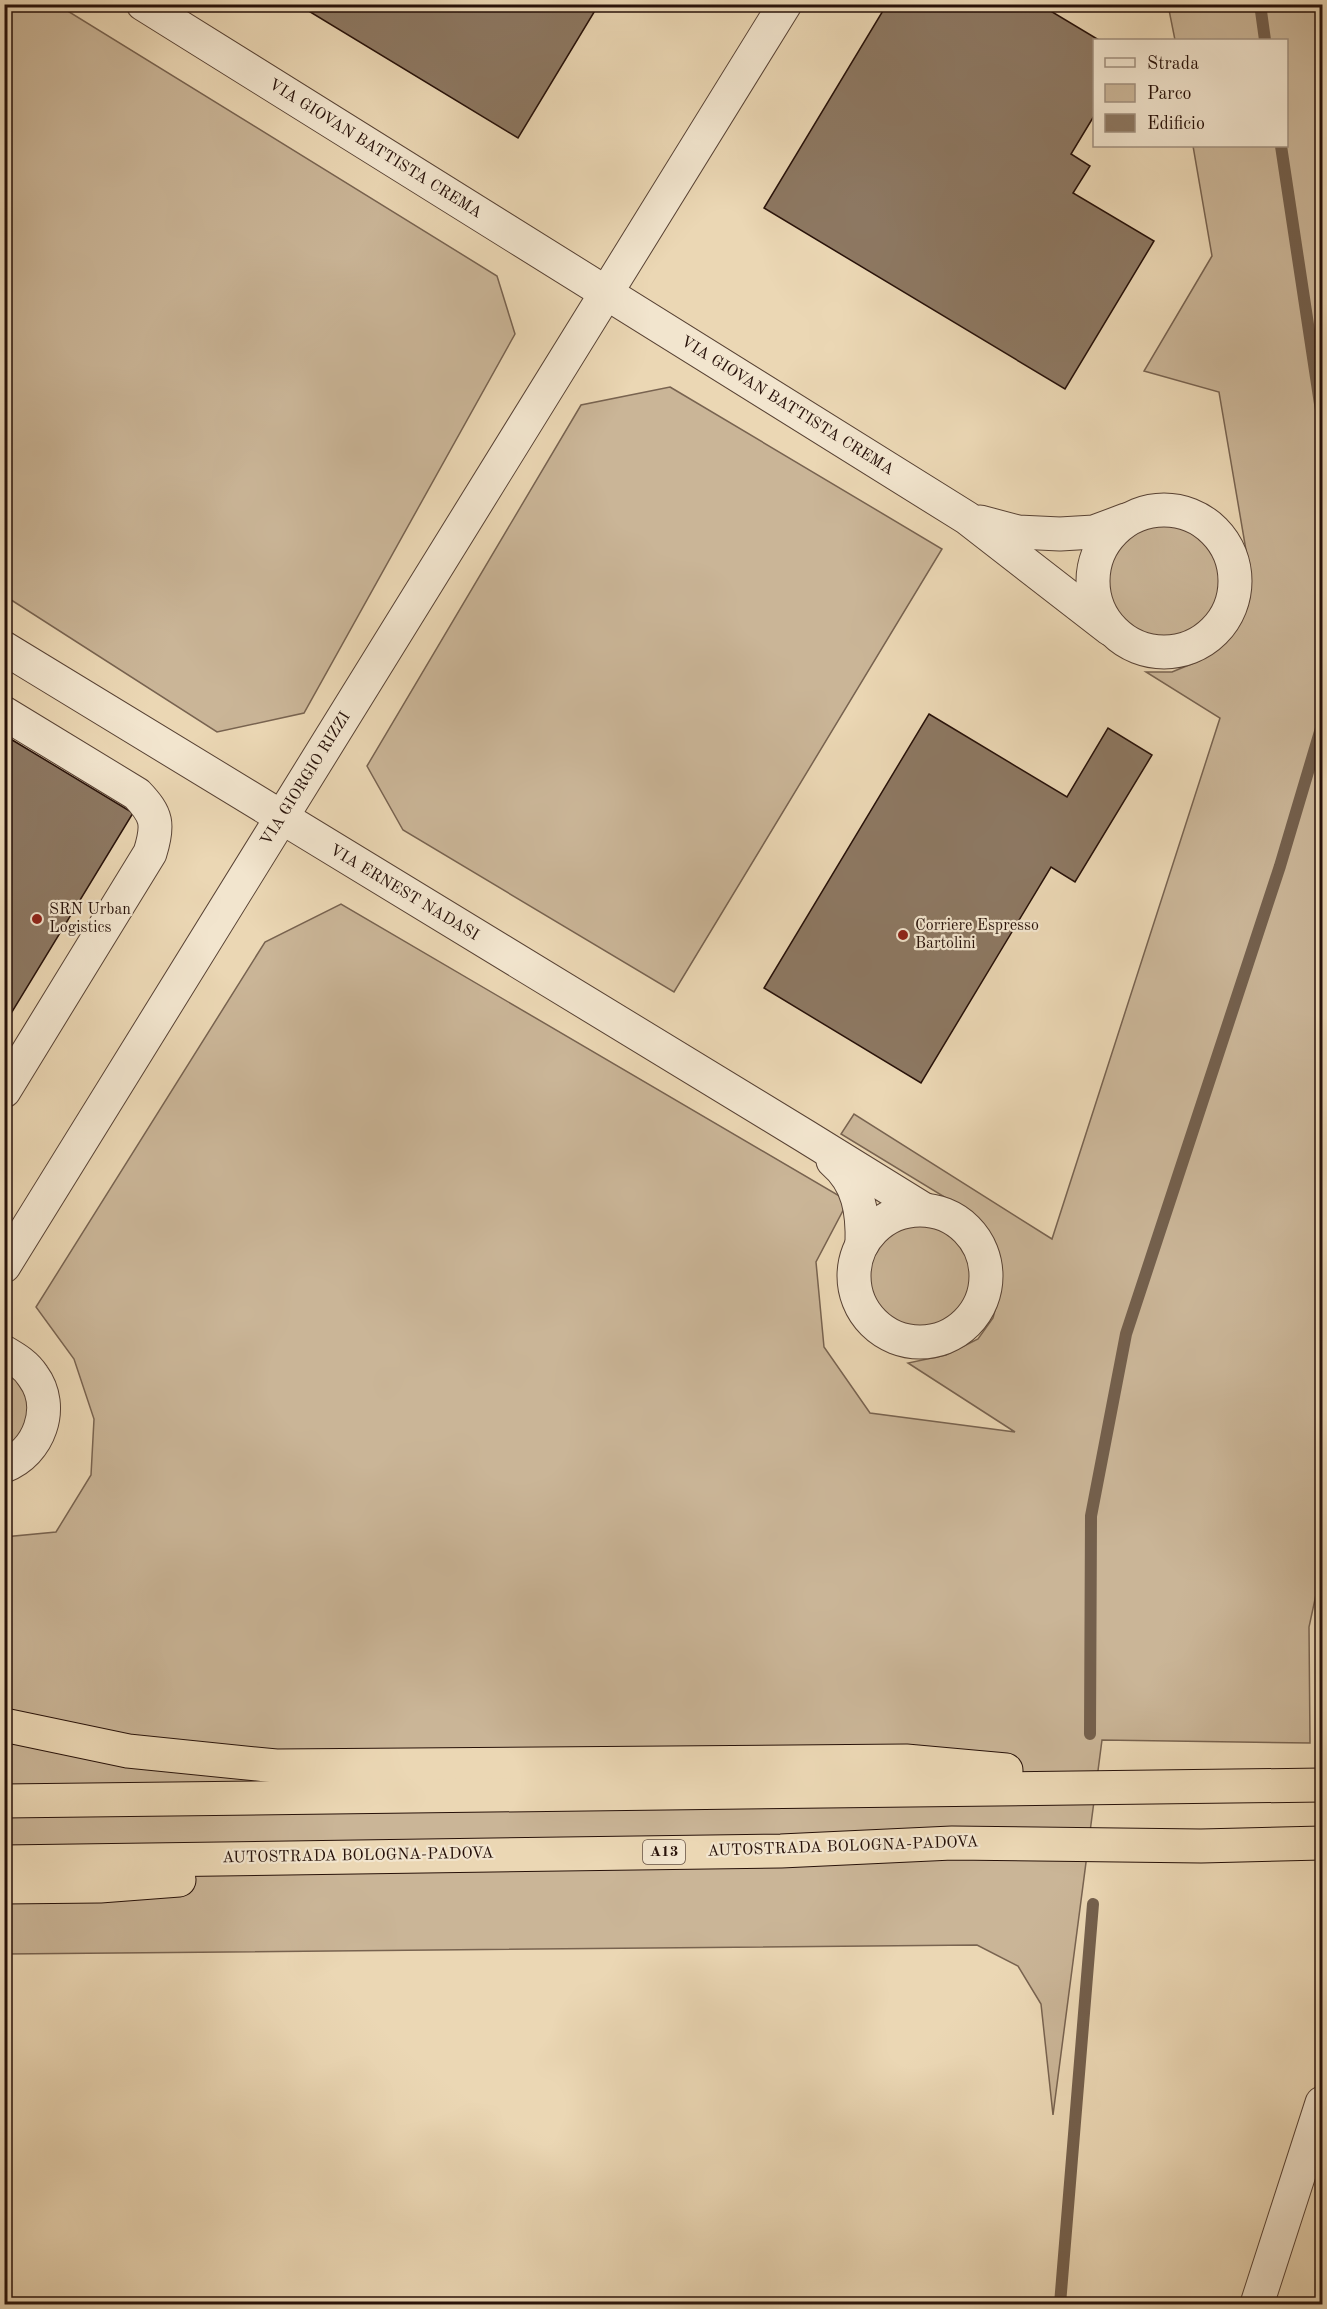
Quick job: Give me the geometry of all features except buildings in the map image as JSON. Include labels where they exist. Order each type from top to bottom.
[{"type":"highway","points":[[4,1725],[128,1751],[276,1766],[906,1761],[1187,1787]]},
{"type":"highway","points":[[4,1801],[1323,1785]]},
{"type":"highway","name":"AUTOSTRADA BOLOGNA-PADOVA","points":[[4,1862],[782,1851],[952,1843],[1201,1846],[1323,1843]]},
{"type":"highway","name":"A13","points":[[4,1887],[100,1886],[540,1853]]},
{"type":"street","name":"VIA GIOVAN BATTISTA CREMA","points":[[143,4],[967,518],[1129,644],[1152,652],[1177,652],[1200,644],[1219,627],[1231,606],[1235,582],[1232,561],[1223,542],[1209,526],[1191,515],[1170,510],[1149,511],[1094,532],[1060,534],[1018,532],[967,518]]},
{"type":"street","points":[[607,294],[785,4]]},
{"type":"street","name":"VIA GIORGIO RIZZI","points":[[5,1267],[607,294]]},
{"type":"street","name":"VIA GIOVAN BATTISTA CREMA","points":[[1110,629],[1097,607],[1092,582],[1096,557],[1109,535],[1129,519]]},
{"type":"street","name":"VIA ERNEST NADASI","points":[[4,648],[923,1209],[944,1214],[962,1225],[977,1241],[985,1261],[986,1282],[981,1303],[969,1321],[952,1335],[932,1342],[911,1342],[891,1336],[873,1324],[860,1306],[854,1286],[854,1264],[862,1244],[873,1229],[887,1218],[904,1211],[923,1209]]},
{"type":"street","points":[[4,713],[137,794],[153,811],[156,833],[150,852],[4,1091]]},
{"type":"street","name":"VIA ERNEST NADASI","points":[[805,1136],[840,1167],[857,1192],[862,1217],[862,1244]]},
{"type":"street","points":[[4,1466],[28,1450],[39,1434],[43,1415],[42,1396],[34,1377],[21,1362],[5,1352]]},
{"type":"street","points":[[1257,2304],[1323,2103]]},
{"type":"green space","points":[[4,5],[58,5],[497,276],[515,334],[304,713],[217,732],[5,596]]},
{"type":"green space","points":[[1168,5],[1322,5],[1322,1567],[1309,1627],[1310,1743],[1102,1740],[1053,2115],[1041,2004],[1018,1966],[977,1945],[5,1954],[4,1537],[56,1532],[91,1475],[94,1419],[74,1359],[36,1307],[265,942],[341,904],[848,1201],[816,1262],[824,1347],[870,1413],[1015,1432],[908,1363],[946,1355],[978,1339],[993,1318],[1000,1291],[997,1257],[966,1210],[841,1134],[854,1114],[1052,1239],[1220,718],[1146,672],[1172,672],[1201,660],[1225,639],[1241,609],[1247,584],[1247,556],[1219,392],[1144,371],[1212,256],[1193,147],[1288,147],[1288,39],[1175,39]]},
{"type":"green space","points":[[670,387],[942,549],[674,992],[403,830],[367,766],[581,405]]},
{"type":"green space","points":[[1164,521],[1187,526],[1206,539],[1219,558],[1224,581],[1219,604],[1206,623],[1187,636],[1164,641],[1141,636],[1122,623],[1109,604],[1104,581],[1109,558],[1122,539],[1141,526]]},
{"type":"green space","points":[[920,1220],[941,1224],[959,1237],[972,1255],[976,1276],[972,1297],[959,1315],[941,1328],[920,1332],[899,1328],[881,1315],[868,1297],[864,1276],[868,1255],[881,1237],[899,1224]]},
{"type":"green space","points":[[4,1365],[11,1368],[35,1412],[4,1462]]},
{"type":"waterway","points":[[1260,4],[1265,39]]},
{"type":"waterway","points":[[1281,147],[1322,417]]},
{"type":"waterway","points":[[1090,1734],[1091,1516],[1126,1334],[1280,866],[1322,725]]},
{"type":"waterway","points":[[1060,2304],[1093,1904]]},
{"type":"place","name":"SRN Urban Logistics","points":[[37,919]]},
{"type":"place","name":"Corriere Espresso Bartolini","points":[[903,935]]}]
